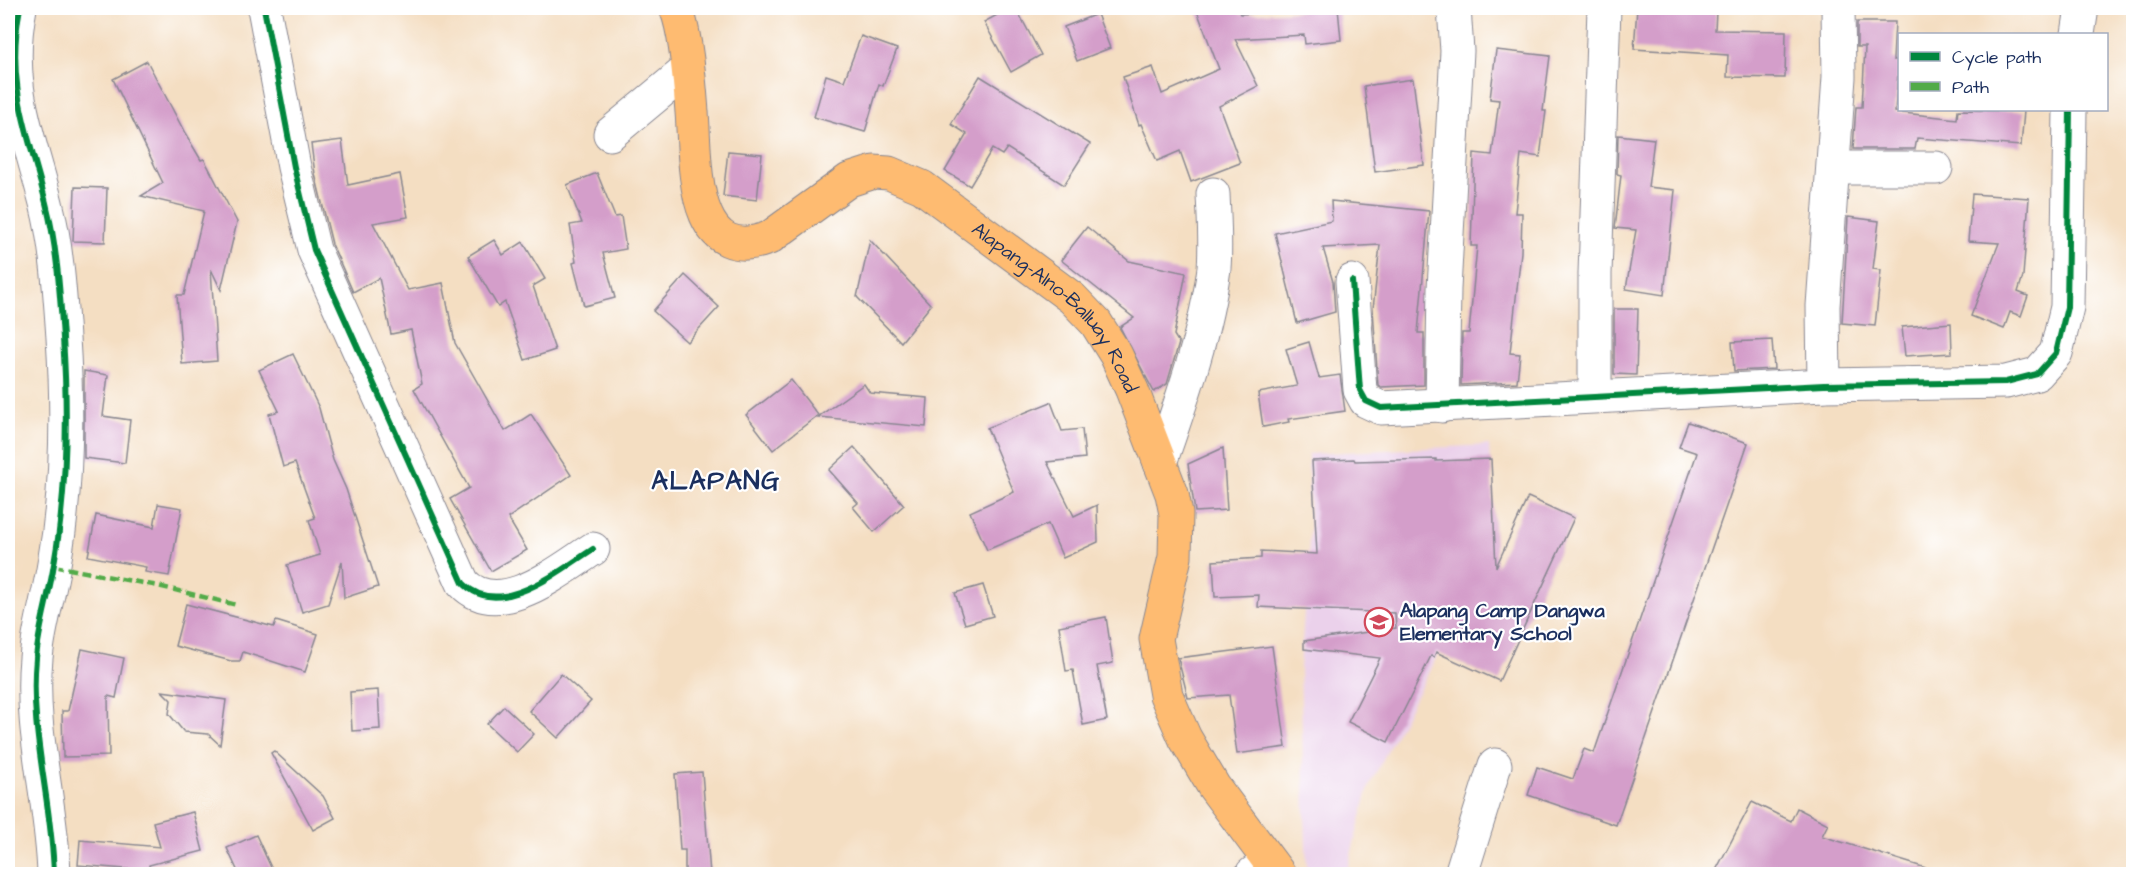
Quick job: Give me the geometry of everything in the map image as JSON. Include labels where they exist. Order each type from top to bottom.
[{"type":"main road","name":"Alapang-Alno-Balluay Road","points":[[676,8],[687,70],[698,191],[706,217],[715,230],[729,240],[756,243],[769,238],[860,174],[889,173],[922,187],[1072,298],[1096,323],[1116,355],[1132,390],[1172,494],[1178,537],[1156,639],[1166,695],[1185,738],[1267,870]]},
{"type":"street","points":[[20,8],[14,59],[16,89],[21,116],[47,205],[59,293],[65,383],[62,504],[54,566],[36,658],[35,686],[54,874]]},
{"type":"street","points":[[264,8],[292,157],[315,250],[463,583],[472,592],[482,597],[509,595],[556,573],[593,549]]},
{"type":"street","points":[[1442,406],[1444,289],[1457,51],[1454,8]]},
{"type":"street","points":[[1595,395],[1595,274],[1604,8]]},
{"type":"street","points":[[1824,385],[1823,306],[1839,77],[1838,8]]},
{"type":"street","points":[[2078,33],[2082,8]]},
{"type":"street","points":[[610,134],[687,70]]},
{"type":"street","points":[[1352,280],[1360,390],[1366,400],[1381,408],[1595,395],[1824,385],[2006,382],[2037,374],[2056,352],[2067,307],[2070,111]]},
{"type":"street","points":[[1834,168],[1936,168]]},
{"type":"street","points":[[1160,463],[1182,396],[1208,296],[1215,247],[1213,194]]},
{"type":"street","points":[[1461,874],[1495,765]]},
{"type":"shaded area","name":"Alapang Camp Dangwa Elementary School","points":[[1489,445],[1493,525],[1480,574],[1369,786],[1346,874],[1307,874],[1300,669],[1310,529],[1308,454]]},
{"type":"building","points":[[1010,8],[1016,8],[1041,55],[1011,72],[984,22]]},
{"type":"building","points":[[1196,8],[1237,8],[1240,14],[1302,11],[1302,8],[1338,8],[1341,40],[1305,44],[1304,35],[1235,39],[1258,86],[1219,106],[1240,163],[1191,182],[1180,151],[1157,161],[1141,124],[1139,125],[1123,77],[1153,67],[1162,94],[1219,69]]},
{"type":"building","points":[[1637,8],[1716,12],[1715,30],[1786,31],[1785,78],[1727,77],[1728,55],[1634,49]]},
{"type":"building","points":[[1097,14],[1110,48],[1077,61],[1064,27]]},
{"type":"building","points":[[1857,22],[1895,22],[1893,60],[1898,60],[1898,73],[1895,112],[1957,119],[1958,111],[2024,111],[2021,146],[1917,138],[1915,149],[1853,149],[1856,107],[1862,107],[1865,47],[1857,47]]},
{"type":"building","points":[[861,36],[897,49],[883,86],[879,84],[865,132],[814,117],[826,75],[844,81]]},
{"type":"building","points":[[1496,50],[1550,56],[1543,111],[1546,111],[1540,157],[1521,154],[1515,213],[1522,213],[1521,252],[1510,353],[1520,354],[1517,382],[1461,385],[1462,333],[1469,333],[1477,246],[1471,246],[1474,153],[1492,155],[1499,100],[1490,99]]},
{"type":"building","points":[[147,61],[185,133],[201,160],[204,159],[237,222],[221,290],[211,269],[217,361],[182,364],[177,295],[184,295],[204,211],[141,196],[163,183],[113,79]]},
{"type":"building","points":[[980,76],[1090,144],[1064,185],[1007,148],[1002,155],[992,149],[970,186],[945,171],[967,134],[951,124]]},
{"type":"building","points":[[1413,79],[1424,165],[1375,172],[1364,86]]},
{"type":"building","points":[[1618,135],[1654,139],[1648,187],[1675,190],[1664,295],[1626,289],[1636,230],[1615,228],[1621,175],[1617,174]]},
{"type":"building","points":[[342,140],[348,185],[400,174],[408,217],[373,223],[408,290],[443,283],[455,343],[505,431],[531,414],[571,475],[508,518],[527,550],[491,571],[450,499],[469,488],[414,389],[422,384],[411,330],[391,334],[379,278],[353,292],[332,244],[315,174],[311,144]]},
{"type":"building","points":[[728,151],[762,154],[757,200],[723,196]]},
{"type":"building","points":[[597,173],[615,217],[621,216],[626,249],[603,253],[615,298],[584,306],[573,263],[576,262],[570,225],[582,223],[567,185]]},
{"type":"building","points":[[75,187],[107,188],[105,242],[73,241]]},
{"type":"building","points":[[1972,194],[2029,198],[2023,276],[2018,292],[2028,296],[2021,316],[2010,312],[2004,329],[1971,316],[1999,243],[1968,241]]},
{"type":"building","points":[[1331,201],[1429,211],[1418,333],[1424,333],[1424,385],[1381,387],[1378,385],[1373,309],[1380,245],[1323,248],[1333,282],[1335,312],[1297,323],[1275,233],[1332,221]]},
{"type":"building","points":[[1848,217],[1879,221],[1873,269],[1881,270],[1875,326],[1842,323]]},
{"type":"building","points":[[1087,227],[1129,261],[1186,273],[1174,335],[1179,343],[1167,384],[1154,392],[1120,327],[1134,318],[1061,260]]},
{"type":"building","points":[[494,240],[503,255],[523,242],[545,279],[533,286],[555,350],[525,360],[505,302],[498,307],[468,256]]},
{"type":"building","points":[[870,240],[931,305],[901,342],[857,297]]},
{"type":"building","points":[[685,275],[719,307],[687,342],[653,311]]},
{"type":"building","points":[[1614,309],[1638,309],[1636,375],[1614,374]]},
{"type":"building","points":[[1951,323],[1952,353],[1905,356],[1902,327]]},
{"type":"building","points":[[1772,340],[1774,369],[1734,371],[1732,342]]},
{"type":"building","points":[[1309,342],[1319,378],[1340,375],[1345,411],[1288,419],[1289,422],[1263,427],[1258,393],[1297,386],[1286,349]]},
{"type":"building","points":[[293,354],[319,408],[333,460],[346,489],[378,587],[344,598],[342,561],[328,604],[302,612],[287,565],[320,555],[309,520],[315,518],[295,463],[283,467],[269,414],[279,411],[259,370]]},
{"type":"building","points":[[84,371],[108,375],[103,416],[130,420],[125,463],[84,458]]},
{"type":"building","points":[[791,380],[818,415],[773,450],[746,415]]},
{"type":"building","points":[[864,384],[870,393],[928,398],[926,427],[818,417]]},
{"type":"building","points":[[1051,402],[1062,431],[1082,429],[1085,458],[1047,462],[1074,516],[1097,505],[1098,542],[1063,558],[1048,524],[987,550],[970,512],[1014,492],[987,428]]},
{"type":"building","points":[[1688,422],[1748,443],[1616,825],[1528,795],[1537,767],[1573,779],[1584,749],[1594,753],[1697,453],[1679,447]]},
{"type":"building","points":[[854,447],[904,505],[874,532],[853,507],[858,503],[829,470]]},
{"type":"building","points":[[1223,448],[1227,510],[1195,512],[1188,464]]},
{"type":"building","name":"Alapang Camp Dangwa Elementary School","points":[[1354,459],[1355,461],[1436,459],[1436,461],[1491,459],[1496,567],[1528,497],[1574,518],[1499,681],[1436,652],[1434,657],[1431,656],[1388,742],[1348,722],[1380,658],[1304,649],[1304,641],[1396,628],[1395,613],[1258,607],[1259,595],[1215,597],[1213,561],[1261,558],[1261,551],[1317,554],[1312,461]]},
{"type":"building","points":[[158,504],[182,508],[169,576],[145,572],[146,567],[88,556],[96,515],[154,527]]},
{"type":"building","points":[[983,585],[993,616],[965,624],[955,593]]},
{"type":"building","points":[[186,604],[274,627],[276,621],[318,634],[305,672],[243,652],[240,661],[231,661],[175,646]]},
{"type":"building","points":[[1106,617],[1113,663],[1097,666],[1107,720],[1083,725],[1073,670],[1066,671],[1059,626]]},
{"type":"building","points":[[1272,646],[1286,747],[1237,754],[1229,695],[1188,698],[1178,658]]},
{"type":"building","points":[[82,649],[124,658],[116,698],[108,696],[109,756],[63,757],[62,711],[68,711]]},
{"type":"building","points":[[561,674],[591,701],[558,738],[529,711]]},
{"type":"building","points":[[378,690],[380,729],[352,731],[350,692]]},
{"type":"building","points":[[162,691],[226,700],[220,745],[208,734],[184,732],[169,714],[171,700]]},
{"type":"building","points":[[504,706],[534,734],[517,752],[487,724]]},
{"type":"building","points":[[274,751],[323,796],[335,818],[313,830],[271,753]]},
{"type":"building","points":[[702,772],[710,874],[685,874],[685,850],[680,850],[675,774]]},
{"type":"building","points":[[1752,802],[1791,821],[1797,808],[1828,824],[1822,836],[1926,868],[1925,874],[1714,874]]},
{"type":"building","points":[[193,812],[203,851],[149,865],[149,871],[78,865],[80,840],[160,847],[153,822]]},
{"type":"building","points":[[256,835],[274,874],[239,874],[227,848]]},
{"type":"marked path","points":[[54,566],[158,586],[237,605]]},
{"type":"cycle path","points":[[20,8],[15,60],[17,84],[26,130],[53,236],[65,366],[66,423],[62,508],[52,576],[37,646],[35,685],[38,739],[54,874]]},
{"type":"cycle path","points":[[264,8],[294,167],[314,250],[463,583],[478,593],[494,597],[511,594],[547,579],[593,549]]},
{"type":"cycle path","points":[[1352,281],[1360,390],[1366,401],[1381,408],[1824,385],[2006,382],[2037,374],[2056,353],[2067,307],[2070,111]]},
{"type":"place","name":"Alapang Camp Dangwa Elementary School","points":[[1379,622]]},
{"type":"district","name":"ALAPANG","points":[[716,480]]}]
